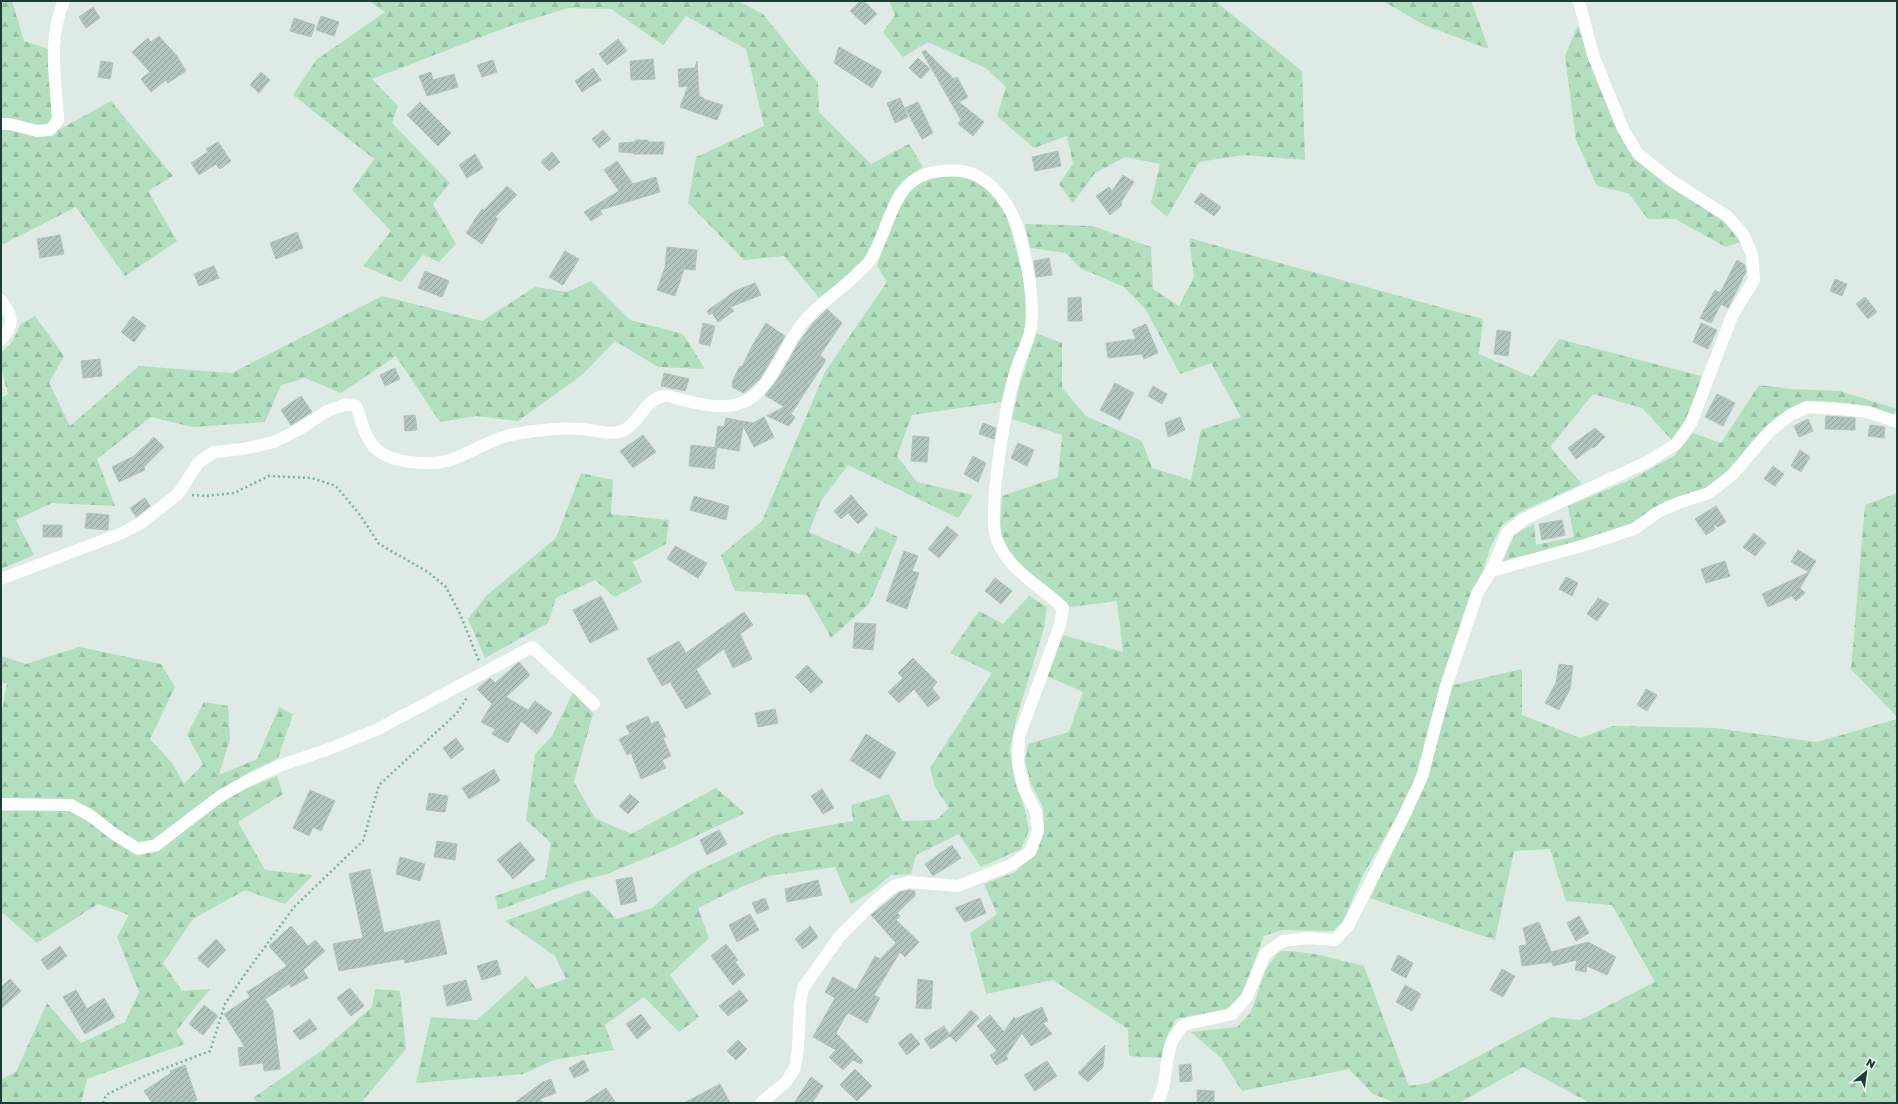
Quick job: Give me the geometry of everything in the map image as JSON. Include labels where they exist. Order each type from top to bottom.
[{"type":"street","points":[[1,124],[10,124],[37,131],[50,130],[58,120],[53,72],[53,45],[57,17],[64,1]]},
{"type":"street","points":[[1157,1103],[1164,1091],[1166,1067],[1171,1043],[1183,1025],[1232,1014],[1247,998],[1266,954],[1283,941],[1308,938],[1335,940],[1348,926],[1404,816],[1422,777],[1446,686],[1459,646],[1478,592],[1491,571],[1507,533],[1524,519],[1649,461],[1676,444],[1691,423],[1732,316],[1754,280],[1752,254],[1743,234],[1727,216],[1672,181],[1638,154],[1623,129],[1593,55],[1578,1]]},
{"type":"street","points":[[1,579],[120,534],[142,523],[178,494],[199,462],[214,452],[243,449],[274,442],[298,430],[327,412],[347,404],[356,406],[371,444],[381,453],[398,461],[421,462],[446,461],[505,437],[528,432],[556,428],[613,433],[626,429],[646,405],[665,395],[721,408],[743,403],[761,390],[801,325],[870,261],[897,199],[908,183],[930,172],[958,170],[979,177],[1000,193],[1017,225],[1030,276],[1030,330],[1018,361],[1009,396],[997,476],[994,511],[995,536],[1006,560],[1028,580],[1051,596],[1063,608],[1060,625],[1019,737],[1018,763],[1024,789],[1036,812],[1038,831],[1030,852],[1011,865],[958,886],[909,882],[894,886],[856,919],[835,942],[803,988],[800,1005],[798,1049],[795,1068],[786,1082],[761,1103]]},
{"type":"street","points":[[1,300],[11,314],[10,329],[1,340]]},
{"type":"street","points":[[1491,571],[1585,546],[1634,529],[1658,512],[1678,503],[1710,493],[1732,475],[1770,431],[1790,414],[1807,407],[1841,408],[1868,412],[1897,422]]},
{"type":"street","points":[[1,804],[71,805],[91,816],[114,834],[138,849],[156,845],[219,797],[247,780],[279,766],[329,749],[376,730],[532,647],[594,704]]},
{"type":"green space","points":[[1,1],[12,1],[24,41],[48,49],[49,75],[54,118],[47,126],[1,121]]},
{"type":"green space","points":[[369,1],[738,1],[763,14],[818,83],[819,112],[871,164],[909,144],[923,167],[902,182],[859,270],[822,301],[784,256],[744,260],[688,203],[696,157],[764,126],[746,49],[686,16],[663,45],[611,9],[568,8],[510,26],[372,79],[398,106],[392,123],[450,183],[433,204],[456,244],[439,262],[423,255],[401,282],[363,266],[391,231],[352,190],[374,159],[293,95],[316,60],[385,12]]},
{"type":"green space","points":[[889,1],[1215,1],[1302,71],[1305,160],[1244,155],[1199,162],[1167,217],[1151,203],[1160,164],[1125,157],[1095,173],[1073,203],[1059,184],[1073,164],[1067,136],[1034,148],[997,116],[1006,87],[986,68],[928,42],[903,57],[883,32],[895,15]]},
{"type":"green space","points":[[1383,1],[1471,1],[1489,49],[1426,26]]},
{"type":"green space","points":[[1578,25],[1590,60],[1638,160],[1673,189],[1723,219],[1741,242],[1726,247],[1675,219],[1648,219],[1628,193],[1597,186],[1576,140],[1565,56]]},
{"type":"green space","points":[[111,101],[173,176],[148,191],[177,241],[125,276],[76,207],[1,245],[1,130],[55,132]]},
{"type":"green space","points":[[958,174],[984,185],[1003,203],[1026,285],[1026,332],[1007,379],[1001,402],[912,415],[897,456],[917,482],[973,495],[958,518],[848,465],[821,501],[809,532],[859,554],[876,527],[898,537],[869,604],[831,638],[807,595],[735,591],[721,555],[762,521],[825,372],[887,282],[877,266],[892,220],[914,183],[936,175]]},
{"type":"green space","points":[[1025,224],[1093,226],[1151,247],[1153,289],[1179,306],[1194,277],[1189,238],[1483,319],[1479,354],[1532,377],[1559,339],[1701,376],[1690,410],[1672,440],[1642,408],[1593,394],[1550,447],[1582,484],[1522,511],[1502,525],[1490,548],[1483,571],[1471,592],[1439,688],[1418,772],[1397,816],[1363,875],[1343,921],[1333,931],[1282,930],[1264,936],[1242,995],[1226,1009],[1176,1019],[1166,1038],[1162,1058],[1129,1056],[1128,1029],[1053,980],[986,994],[970,933],[997,914],[984,884],[1015,872],[1032,857],[1044,831],[1043,807],[1031,784],[1025,761],[1028,744],[1069,732],[1083,692],[1047,676],[1063,635],[1123,652],[1117,601],[1070,607],[1031,575],[1005,546],[1000,533],[1002,496],[1058,477],[1062,435],[1012,419],[1020,384],[1036,333],[1062,343],[1062,388],[1086,416],[1142,441],[1152,468],[1191,480],[1201,430],[1241,417],[1211,363],[1180,374],[1146,310],[1124,287],[1080,268],[1066,253],[1030,248]]},
{"type":"green space","points":[[591,281],[630,320],[683,334],[705,369],[658,367],[615,341],[582,375],[518,421],[476,416],[440,422],[396,356],[341,393],[305,378],[281,385],[265,422],[193,427],[151,417],[97,459],[115,506],[52,503],[16,520],[34,555],[1,569],[1,398],[8,394],[1,368],[1,353],[12,342],[21,324],[35,316],[64,356],[49,383],[70,426],[139,366],[232,373],[382,296],[482,321],[535,287],[567,292]]},
{"type":"green space","points":[[1759,385],[1792,389],[1840,391],[1897,409],[1892,416],[1856,404],[1821,401],[1801,405],[1776,417],[1752,441],[1728,472],[1708,490],[1665,501],[1633,525],[1502,563],[1515,534],[1534,524],[1536,545],[1574,537],[1568,506],[1632,479],[1674,456],[1693,433],[1721,443]]},
{"type":"green space","points":[[581,473],[613,480],[611,514],[669,520],[666,544],[633,562],[642,582],[615,597],[595,580],[556,598],[548,623],[485,658],[468,619],[486,596],[556,538]]},
{"type":"green space","points":[[1897,493],[1897,717],[1851,669],[1865,505]]},
{"type":"green space","points":[[1029,596],[1047,607],[1044,628],[1016,720],[1010,749],[1014,779],[1025,810],[1029,830],[1021,849],[981,867],[959,834],[916,855],[911,874],[891,875],[872,891],[851,904],[835,867],[768,876],[734,890],[698,908],[709,938],[670,975],[699,1017],[679,1032],[644,997],[605,1025],[614,1050],[554,1060],[523,1074],[416,1083],[431,1017],[477,1020],[526,976],[537,989],[566,979],[555,956],[505,921],[589,890],[616,919],[652,908],[691,874],[775,835],[853,821],[851,805],[889,794],[902,821],[936,820],[949,808],[935,787],[930,768],[992,673],[950,653],[979,611],[1003,624]]},
{"type":"green space","points":[[79,647],[161,664],[175,687],[150,739],[172,763],[184,784],[203,764],[187,735],[204,702],[228,706],[230,739],[219,775],[257,759],[279,707],[293,714],[278,758],[246,774],[216,793],[160,839],[138,842],[115,828],[92,809],[68,799],[1,800],[1,716],[7,683],[1,682],[1,656],[26,664]]},
{"type":"green space","points":[[1522,669],[1522,715],[1580,738],[1613,726],[1715,728],[1817,742],[1897,719],[1897,1103],[1590,1103],[1523,1067],[1459,1103],[1396,1103],[1373,1094],[1349,1069],[1242,1091],[1221,1058],[1191,1032],[1237,1027],[1251,1012],[1266,969],[1279,951],[1311,953],[1332,958],[1364,966],[1409,1086],[1428,1083],[1552,1017],[1580,1020],[1655,982],[1612,905],[1566,901],[1550,849],[1514,851],[1495,940],[1370,898],[1426,778],[1453,685]]},
{"type":"green space","points":[[573,692],[593,714],[574,782],[595,818],[631,834],[716,788],[745,813],[673,847],[607,874],[578,881],[498,910],[495,896],[545,879],[551,843],[526,820],[535,754],[552,736]]},
{"type":"green space","points":[[277,776],[283,794],[238,822],[265,870],[313,875],[285,904],[245,890],[193,919],[163,963],[182,991],[210,989],[176,1031],[185,1044],[87,1079],[81,1103],[1,1103],[1,1079],[16,1072],[47,1003],[81,1043],[125,1022],[139,992],[117,937],[129,915],[98,904],[37,943],[3,913],[1,914],[1,811],[69,810],[88,821],[114,841],[138,854],[158,852],[228,796]]},
{"type":"green space","points":[[375,989],[400,991],[406,1049],[361,1103],[258,1103],[253,1098],[324,1049],[372,1007]]},
{"type":"building","points":[[860,1],[864,1],[877,14],[865,25],[850,11]]},
{"type":"building","points":[[93,7],[100,18],[86,28],[79,17]]},
{"type":"building","points":[[321,16],[339,22],[334,36],[316,30]]},
{"type":"building","points":[[294,18],[315,25],[311,37],[290,31]]},
{"type":"building","points":[[159,36],[177,56],[186,71],[168,83],[166,80],[151,92],[141,79],[150,72],[132,52],[148,38],[151,42]]},
{"type":"building","points":[[618,39],[627,51],[607,65],[599,54]]},
{"type":"building","points":[[839,47],[882,71],[872,88],[834,63]]},
{"type":"building","points":[[925,50],[954,79],[957,77],[968,97],[959,102],[984,122],[973,136],[958,124],[961,120],[922,52]]},
{"type":"building","points":[[918,58],[930,69],[921,79],[909,68]]},
{"type":"building","points":[[653,59],[655,79],[631,80],[630,61]]},
{"type":"building","points":[[493,60],[497,72],[482,77],[477,65]]},
{"type":"building","points":[[101,61],[113,63],[110,79],[98,77]]},
{"type":"building","points":[[697,61],[699,96],[704,98],[703,99],[723,105],[717,120],[680,107],[688,86],[679,87],[678,69],[695,68]]},
{"type":"building","points":[[593,68],[601,80],[582,92],[575,81]]},
{"type":"building","points":[[261,72],[270,80],[259,93],[250,85]]},
{"type":"building","points":[[431,72],[433,80],[454,74],[458,87],[427,96],[419,76]]},
{"type":"building","points":[[900,98],[908,117],[895,123],[887,103]]},
{"type":"building","points":[[420,102],[451,133],[438,146],[407,115]]},
{"type":"building","points":[[918,102],[933,133],[922,139],[905,108]]},
{"type":"building","points":[[603,130],[611,139],[599,148],[592,139]]},
{"type":"building","points":[[635,140],[664,142],[663,154],[634,154],[619,152],[619,143],[635,142]]},
{"type":"building","points":[[218,142],[231,161],[220,169],[216,164],[199,175],[191,163],[208,152],[206,149]]},
{"type":"building","points":[[1058,151],[1061,166],[1035,171],[1032,157]]},
{"type":"building","points":[[552,152],[560,162],[549,171],[541,162]]},
{"type":"building","points":[[475,154],[483,168],[467,178],[459,165]]},
{"type":"building","points":[[617,161],[633,184],[656,177],[660,192],[600,210],[602,214],[591,221],[584,212],[619,191],[604,170]]},
{"type":"building","points":[[1123,175],[1134,182],[1121,202],[1122,205],[1110,215],[1096,196],[1109,187],[1112,191]]},
{"type":"building","points":[[507,186],[517,195],[495,217],[498,219],[482,244],[466,233],[482,209],[484,210]]},
{"type":"building","points":[[1201,193],[1221,207],[1214,216],[1194,202]]},
{"type":"building","points":[[297,232],[303,248],[276,259],[270,243]]},
{"type":"building","points":[[60,235],[64,254],[40,258],[37,239]]},
{"type":"building","points":[[667,247],[697,250],[695,270],[684,269],[675,296],[657,290],[665,267]]},
{"type":"building","points":[[565,251],[579,259],[563,285],[549,277]]},
{"type":"building","points":[[1049,258],[1052,275],[1036,277],[1034,261]]},
{"type":"building","points":[[1737,260],[1745,265],[1746,272],[1728,308],[1721,304],[1711,323],[1700,318],[1715,290],[1720,293]]},
{"type":"building","points":[[214,266],[219,278],[199,286],[194,274]]},
{"type":"building","points":[[425,271],[449,281],[442,297],[418,288]]},
{"type":"building","points":[[1835,279],[1847,284],[1842,296],[1830,291]]},
{"type":"building","points":[[755,283],[761,295],[730,307],[734,311],[718,322],[712,313],[709,315],[707,311],[735,291]]},
{"type":"building","points":[[1081,297],[1082,321],[1068,321],[1068,298]]},
{"type":"building","points":[[1865,297],[1877,312],[1868,319],[1856,304]]},
{"type":"building","points":[[827,309],[842,323],[820,355],[826,360],[791,414],[795,417],[789,426],[767,416],[784,407],[765,395],[778,379],[799,342],[813,323]]},
{"type":"building","points":[[133,316],[146,326],[134,342],[121,332]]},
{"type":"building","points":[[703,323],[715,326],[710,346],[699,343]]},
{"type":"building","points":[[766,323],[785,336],[760,379],[744,393],[732,387],[733,380],[740,366],[742,367],[752,346]]},
{"type":"building","points":[[1701,323],[1717,330],[1708,349],[1693,342]]},
{"type":"building","points":[[1146,324],[1158,353],[1144,359],[1142,354],[1108,358],[1106,343],[1136,339],[1132,330]]},
{"type":"building","points":[[1497,330],[1511,332],[1508,356],[1494,354]]},
{"type":"building","points":[[100,359],[102,376],[83,378],[81,361]]},
{"type":"building","points":[[395,368],[400,379],[385,386],[380,375]]},
{"type":"building","points":[[664,373],[689,379],[685,391],[661,386]]},
{"type":"building","points":[[1115,383],[1134,393],[1120,420],[1100,410]]},
{"type":"building","points":[[1153,386],[1167,394],[1162,404],[1148,396]]},
{"type":"building","points":[[1717,394],[1735,403],[1723,426],[1705,417]]},
{"type":"building","points":[[301,396],[312,412],[291,425],[281,410]]},
{"type":"building","points":[[415,415],[417,430],[405,431],[404,416]]},
{"type":"building","points":[[1826,416],[1855,418],[1855,430],[1825,429]]},
{"type":"building","points":[[764,417],[774,437],[754,447],[743,426],[739,451],[715,447],[718,426],[724,427],[726,418],[753,423]]},
{"type":"building","points":[[1180,417],[1185,430],[1168,437],[1165,423]]},
{"type":"building","points":[[1808,419],[1813,431],[1799,437],[1794,426]]},
{"type":"building","points":[[983,423],[996,428],[994,439],[979,434]]},
{"type":"building","points":[[1870,425],[1885,427],[1884,438],[1868,436]]},
{"type":"building","points":[[1595,428],[1605,437],[1594,448],[1592,447],[1576,459],[1568,448]]},
{"type":"building","points":[[643,435],[656,452],[633,468],[620,451]]},
{"type":"building","points":[[913,436],[929,437],[927,462],[911,461]]},
{"type":"building","points":[[154,437],[164,447],[144,467],[145,470],[119,482],[112,467],[134,456]]},
{"type":"building","points":[[1018,443],[1034,450],[1027,466],[1011,458]]},
{"type":"building","points":[[691,445],[717,448],[714,469],[689,466]]},
{"type":"building","points":[[1800,450],[1810,457],[1801,472],[1791,466]]},
{"type":"building","points":[[973,456],[986,463],[978,482],[964,474]]},
{"type":"building","points":[[1773,466],[1784,474],[1775,486],[1764,479]]},
{"type":"building","points":[[851,495],[868,515],[858,524],[848,513],[841,519],[834,511]]},
{"type":"building","points":[[694,496],[729,506],[726,520],[690,510]]},
{"type":"building","points":[[145,498],[150,506],[136,517],[130,508]]},
{"type":"building","points":[[1716,506],[1726,522],[1718,527],[1713,524],[1715,529],[1706,535],[1695,519]]},
{"type":"building","points":[[87,513],[109,515],[108,530],[85,528]]},
{"type":"building","points":[[1562,520],[1565,535],[1542,540],[1539,524]]},
{"type":"building","points":[[43,525],[62,525],[62,537],[43,537]]},
{"type":"building","points":[[947,526],[958,535],[939,558],[928,549]]},
{"type":"building","points":[[1754,533],[1766,543],[1755,556],[1743,547]]},
{"type":"building","points":[[675,546],[707,563],[698,578],[667,559]]},
{"type":"building","points":[[1798,550],[1816,561],[1800,588],[1805,593],[1796,601],[1792,596],[1768,607],[1762,594],[1809,572],[1791,562]]},
{"type":"building","points":[[904,551],[918,556],[912,571],[919,573],[907,609],[886,601]]},
{"type":"building","points":[[1725,561],[1730,576],[1706,583],[1701,569]]},
{"type":"building","points":[[1566,577],[1578,583],[1572,596],[1559,589]]},
{"type":"building","points":[[995,578],[1012,591],[1001,604],[985,591]]},
{"type":"building","points":[[601,596],[618,629],[590,643],[573,610]]},
{"type":"building","points":[[1598,598],[1609,604],[1597,621],[1587,614]]},
{"type":"building","points":[[744,612],[753,625],[740,634],[752,659],[733,668],[724,649],[696,669],[711,694],[686,709],[670,682],[662,686],[647,659],[679,641],[686,653]]},
{"type":"building","points":[[855,623],[876,624],[873,650],[853,648]]},
{"type":"building","points":[[913,658],[937,682],[932,688],[940,698],[928,707],[914,689],[899,703],[888,692],[903,678],[898,673]]},
{"type":"building","points":[[519,662],[530,675],[506,697],[528,710],[535,701],[552,713],[537,734],[521,721],[508,743],[492,734],[495,729],[481,722],[492,704],[477,689],[490,678],[495,683]]},
{"type":"building","points":[[1559,664],[1573,666],[1570,689],[1559,710],[1545,703],[1556,683]]},
{"type":"building","points":[[807,665],[823,682],[811,693],[795,677]]},
{"type":"building","points":[[1646,689],[1657,695],[1647,711],[1637,705]]},
{"type":"building","points":[[775,709],[778,723],[758,727],[755,713]]},
{"type":"building","points":[[648,716],[651,724],[658,721],[666,737],[663,738],[671,756],[662,760],[666,768],[641,779],[631,753],[627,755],[619,739],[630,734],[626,726]]},
{"type":"building","points":[[866,734],[896,753],[880,779],[850,760]]},
{"type":"building","points":[[456,738],[464,749],[451,759],[443,748]]},
{"type":"building","points":[[494,769],[500,781],[469,799],[462,788]]},
{"type":"building","points":[[822,789],[834,808],[823,814],[811,796]]},
{"type":"building","points":[[310,790],[335,801],[321,831],[313,827],[309,836],[293,828]]},
{"type":"building","points":[[429,793],[448,796],[445,812],[426,810]]},
{"type":"building","points":[[630,794],[639,802],[628,814],[619,806]]},
{"type":"building","points":[[719,830],[727,844],[707,855],[700,840]]},
{"type":"building","points":[[437,841],[457,844],[455,860],[434,857]]},
{"type":"building","points":[[520,842],[535,860],[513,879],[497,860]]},
{"type":"building","points":[[952,845],[961,858],[933,876],[925,864]]},
{"type":"building","points":[[400,857],[425,864],[420,881],[396,874]]},
{"type":"building","points":[[370,869],[384,933],[439,920],[447,954],[405,963],[404,959],[339,971],[333,944],[363,938],[349,874]]},
{"type":"building","points":[[632,877],[637,901],[621,905],[616,880]]},
{"type":"building","points":[[818,880],[822,895],[787,902],[785,889]]},
{"type":"building","points":[[910,890],[915,891],[915,896],[897,913],[900,916],[896,920],[919,942],[905,957],[900,952],[874,995],[880,998],[867,1023],[849,1013],[846,1015],[836,1033],[863,1061],[861,1064],[853,1060],[843,1070],[829,1057],[836,1050],[813,1037],[835,998],[825,992],[833,977],[856,990],[875,956],[880,959],[896,943],[871,915],[900,892]]},
{"type":"building","points":[[765,898],[769,909],[757,914],[752,903]]},
{"type":"building","points":[[980,898],[986,913],[965,922],[955,908]]},
{"type":"building","points":[[750,914],[759,930],[737,942],[729,925]]},
{"type":"building","points":[[1579,916],[1589,933],[1576,941],[1567,923]]},
{"type":"building","points":[[1539,922],[1551,952],[1588,942],[1616,957],[1607,975],[1587,966],[1586,972],[1575,970],[1577,960],[1553,966],[1552,962],[1522,966],[1519,946],[1527,945],[1523,928]]},
{"type":"building","points":[[291,926],[308,946],[315,940],[325,951],[303,970],[308,978],[291,987],[289,984],[265,999],[273,1011],[280,1069],[264,1071],[263,1063],[240,1066],[238,1048],[245,1047],[224,1014],[250,997],[247,992],[287,966],[269,946]]},
{"type":"building","points":[[810,926],[818,937],[803,949],[795,939]]},
{"type":"building","points":[[216,939],[226,950],[208,968],[197,958]]},
{"type":"building","points":[[726,944],[738,960],[735,962],[745,975],[733,985],[711,956]]},
{"type":"building","points":[[60,946],[67,956],[48,970],[41,960]]},
{"type":"building","points":[[1398,955],[1413,963],[1406,978],[1391,970]]},
{"type":"building","points":[[497,960],[501,974],[482,980],[477,966]]},
{"type":"building","points":[[1502,969],[1515,976],[1503,997],[1490,990]]},
{"type":"building","points":[[10,979],[21,991],[1,1009],[1,987]]},
{"type":"building","points":[[918,979],[933,981],[931,1009],[916,1008]]},
{"type":"building","points":[[466,980],[472,1000],[447,1006],[443,986]]},
{"type":"building","points":[[1405,985],[1421,994],[1412,1011],[1396,1002]]},
{"type":"building","points":[[350,988],[364,1006],[351,1016],[337,998]]},
{"type":"building","points":[[76,990],[87,1009],[104,998],[115,1017],[85,1034],[63,997]]},
{"type":"building","points":[[740,990],[748,1001],[728,1016],[719,1006]]},
{"type":"building","points":[[204,1005],[218,1016],[203,1035],[189,1024]]},
{"type":"building","points":[[1042,1007],[1048,1021],[1043,1023],[1052,1034],[1031,1046],[1022,1033],[1006,1056],[1008,1059],[996,1065],[990,1055],[997,1051],[977,1026],[990,1015],[1004,1032],[1014,1017],[1016,1019]]},
{"type":"building","points":[[971,1010],[979,1018],[956,1042],[950,1036],[931,1049],[924,1039],[944,1026],[949,1034]]},
{"type":"building","points":[[641,1014],[651,1028],[637,1039],[626,1024]]},
{"type":"building","points":[[310,1019],[317,1029],[300,1040],[293,1031]]},
{"type":"building","points":[[911,1033],[920,1044],[907,1055],[898,1043]]},
{"type":"building","points":[[738,1040],[747,1049],[736,1060],[727,1051]]},
{"type":"building","points":[[1105,1045],[1103,1067],[1088,1082],[1078,1073]]},
{"type":"building","points":[[584,1060],[589,1071],[574,1078],[569,1068]]},
{"type":"building","points":[[1047,1061],[1057,1076],[1035,1091],[1024,1075]]},
{"type":"building","points":[[1191,1064],[1192,1081],[1180,1082],[1179,1065]]},
{"type":"building","points":[[185,1065],[197,1100],[190,1103],[152,1103],[144,1091],[171,1073],[170,1071]]},
{"type":"building","points":[[855,1069],[872,1086],[857,1101],[840,1085]]},
{"type":"building","points":[[811,1077],[823,1086],[812,1103],[794,1103]]},
{"type":"building","points":[[551,1079],[556,1093],[540,1099],[543,1103],[514,1103],[543,1082]]},
{"type":"building","points":[[720,1084],[730,1103],[684,1103]]},
{"type":"building","points":[[606,1088],[616,1103],[583,1103]]},
{"type":"building","points":[[1197,1090],[1214,1091],[1214,1103],[1197,1103]]}]
